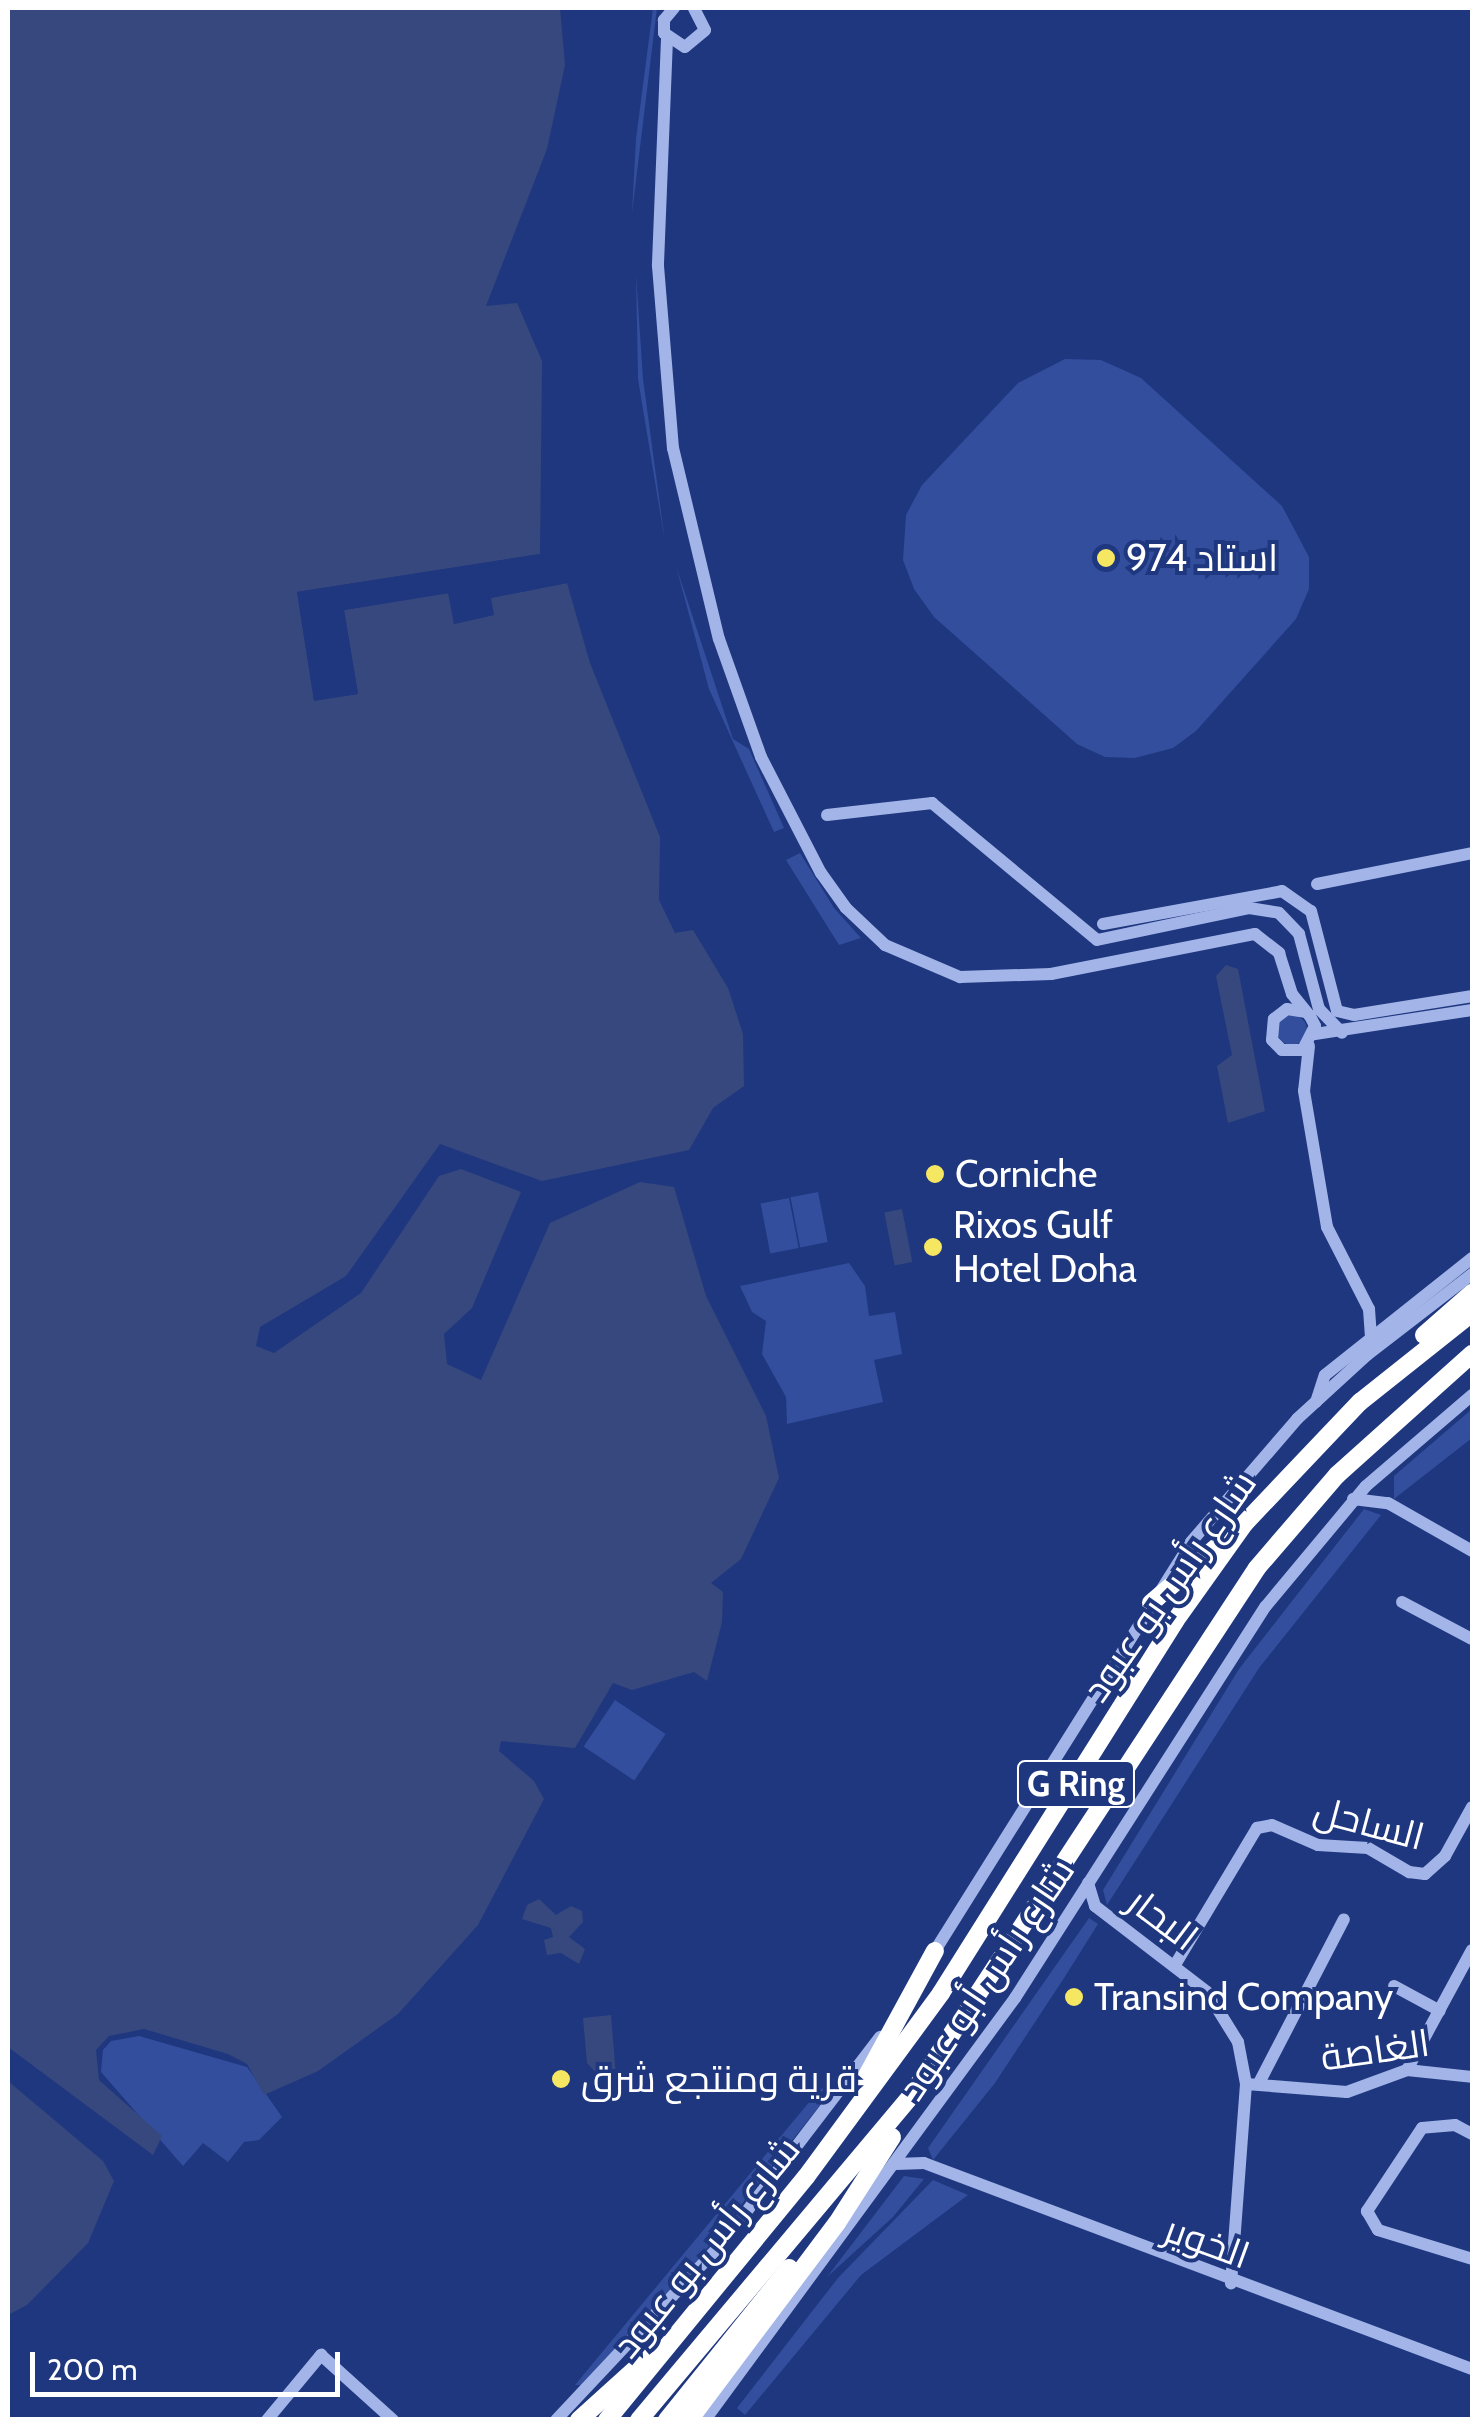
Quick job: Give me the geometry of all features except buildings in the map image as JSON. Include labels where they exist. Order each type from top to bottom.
[{"type":"highway","points":[[1360,1402],[1472,1294]]},
{"type":"highway","name":"شارع رأس بو عبود","points":[[607,2420],[806,2177],[941,1993],[1174,1621],[1245,1523],[1360,1402],[1472,1313]]},
{"type":"highway","name":"شارع رأس بو عبود","points":[[639,2420],[911,2096],[1012,1950],[1224,1612],[1308,1506],[1393,1421],[1472,1354]]},
{"type":"highway","points":[[1393,1421],[1472,1370]]},
{"type":"highway","points":[[1152,1603],[1245,1523]]},
{"type":"highway","points":[[806,2177],[935,1951]]},
{"type":"highway","points":[[689,2420],[837,2223],[886,2146],[911,2096]]},
{"type":"highway","points":[[667,2420],[886,2146]]},
{"type":"highway","points":[[579,2420],[674,2340]]},
{"type":"street","points":[[673,8],[664,20],[668,40],[660,337],[690,532],[718,639],[761,756],[836,896],[886,945],[960,977],[1022,978],[1255,934],[1274,946],[1283,975],[1317,1032]]},
{"type":"street","points":[[667,84],[705,30],[697,9]]},
{"type":"street","points":[[668,40],[692,46]]},
{"type":"street","points":[[827,815],[932,803],[1092,939],[1249,908],[1278,913],[1299,934],[1316,1002],[1317,1032],[1304,1091]]},
{"type":"street","points":[[1317,884],[1472,852]]},
{"type":"street","points":[[1103,924],[1277,891],[1304,902],[1313,917],[1330,1003],[1342,1014],[1472,996]]},
{"type":"street","points":[[1283,975],[1278,1014],[1270,1033],[1304,1091],[1330,1239],[1364,1296],[1371,1334]]},
{"type":"street","points":[[1282,1050],[1317,1032],[1342,1032],[1472,1010]]},
{"type":"street","points":[[1278,1014],[1305,1012]]},
{"type":"street","name":"شارع رأس أبو عبود","points":[[1316,1403],[1325,1375],[1371,1334],[1472,1258]]},
{"type":"street","name":"شارع رأس أبو عبود","points":[[556,2420],[626,2351],[778,2175],[935,1951],[1191,1542],[1316,1403],[1472,1274]]},
{"type":"street","points":[[1364,1296],[1399,1312]]},
{"type":"street","name":"شارع رأس أبو عبود","points":[[705,2420],[914,2139],[1088,1883],[1244,1636],[1353,1499],[1472,1395]]},
{"type":"street","points":[[1380,1473],[1388,1503]]},
{"type":"street","points":[[1353,1499],[1388,1503],[1472,1551]]},
{"type":"street","points":[[1402,1602],[1472,1639]]},
{"type":"street","name":"الساحل","points":[[1175,1965],[1238,1851],[1257,1828],[1272,1825],[1318,1845],[1368,1848],[1409,1872],[1425,1874],[1445,1856],[1472,1807]]},
{"type":"street","name":"البحار","points":[[1088,1883],[1095,1906],[1175,1965],[1231,2024],[1253,2082]]},
{"type":"street","name":"البحار","points":[[1070,1910],[1095,1906]]},
{"type":"street","points":[[1231,2283],[1253,2082],[1344,1919]]},
{"type":"street","points":[[1408,2070],[1472,1950]]},
{"type":"street","points":[[1394,1986],[1440,2011]]},
{"type":"street","name":"الغاصة","points":[[1253,2082],[1347,2092],[1408,2070],[1472,2077]]},
{"type":"street","points":[[1472,2134],[1456,2126],[1422,2128],[1367,2211],[1378,2230],[1472,2259]]},
{"type":"street","points":[[914,2139],[924,2163]]},
{"type":"street","name":"الخوير","points":[[896,2164],[924,2163],[1231,2283],[1472,2369]]},
{"type":"street","points":[[266,2420],[321,2355],[393,2420]]},
{"type":"shaded area","points":[[8,8],[560,8],[565,65],[547,149],[486,306],[517,303],[542,361],[540,554],[297,592],[314,700],[358,694],[344,610],[449,593],[454,624],[493,615],[490,598],[567,583],[590,663],[660,837],[659,900],[675,933],[693,930],[728,988],[743,1034],[744,1086],[713,1108],[689,1150],[542,1181],[440,1144],[346,1276],[260,1327],[256,1346],[274,1353],[361,1293],[439,1176],[461,1169],[521,1192],[472,1308],[444,1334],[447,1364],[481,1380],[550,1223],[640,1182],[674,1187],[706,1296],[766,1416],[779,1478],[741,1559],[711,1583],[723,1592],[722,1622],[707,1681],[694,1672],[632,1690],[613,1683],[575,1748],[501,1741],[499,1751],[534,1781],[544,1799],[478,1925],[398,2014],[318,2071],[264,2095],[247,2064],[228,2054],[144,2029],[109,2036],[96,2050],[99,2080],[162,2136],[153,2155],[8,2047]]},
{"type":"shaded area","points":[[653,8],[657,8],[632,213],[636,139]]},
{"type":"shaded area","points":[[636,274],[643,379],[665,542],[638,379]]},
{"type":"shaded area","name":"استاد 974","points":[[1065,359],[1101,360],[1141,378],[1282,506],[1309,557],[1309,589],[1296,619],[1196,731],[1173,748],[1135,758],[1105,757],[1077,744],[934,617],[914,589],[903,560],[906,515],[922,485],[1018,383]]},
{"type":"shaded area","points":[[676,566],[733,739],[749,749],[784,828],[774,832],[709,689]]},
{"type":"shaded area","points":[[800,853],[834,908],[861,938],[839,945],[786,860]]},
{"type":"shaded area","points":[[1226,965],[1238,969],[1265,1111],[1228,1123],[1217,1066],[1232,1055],[1216,976]]},
{"type":"shaded area","points":[[1292,1015],[1306,1024],[1307,1030],[1298,1044],[1292,1045],[1278,1036],[1277,1030],[1286,1016]]},
{"type":"shaded area","points":[[818,1192],[828,1242],[800,1247],[791,1197]]},
{"type":"shaded area","points":[[789,1198],[799,1248],[770,1254],[761,1204]]},
{"type":"shaded area","points":[[902,1209],[912,1262],[895,1265],[884,1212]]},
{"type":"shaded area","points":[[849,1263],[865,1286],[869,1316],[895,1312],[902,1354],[874,1360],[883,1402],[787,1424],[786,1397],[762,1354],[766,1321],[752,1312],[740,1286]]},
{"type":"shaded area","points":[[1472,1409],[1472,1438],[1394,1499],[1394,1476]]},
{"type":"shaded area","points":[[1364,1509],[1381,1515],[1259,1668],[1107,1905],[1103,1890],[1239,1669]]},
{"type":"shaded area","points":[[615,1700],[666,1734],[634,1781],[584,1746]]},
{"type":"shaded area","points":[[539,1899],[556,1915],[571,1906],[582,1911],[583,1922],[569,1937],[585,1949],[579,1964],[561,1953],[547,1955],[544,1940],[553,1937],[551,1928],[522,1919],[527,1905]]},
{"type":"shaded area","points":[[1089,1918],[1098,1924],[1066,1975],[995,2083],[933,2160],[928,2148]]},
{"type":"shaded area","points":[[611,2015],[616,2076],[600,2077],[587,2063],[583,2018]]},
{"type":"shaded area","points":[[139,2036],[247,2067],[282,2117],[259,2140],[244,2142],[228,2162],[203,2143],[183,2166],[101,2072],[103,2050],[111,2041]]},
{"type":"shaded area","points":[[854,2062],[689,2271],[582,2385],[575,2385],[820,2089]]},
{"type":"shaded area","points":[[8,2081],[103,2161],[114,2181],[88,2243],[27,2305],[8,2315]]},
{"type":"shaded area","points":[[904,2176],[924,2179],[893,2217],[827,2277]]},
{"type":"shaded area","points":[[933,2180],[968,2195],[861,2275],[745,2415],[737,2408],[838,2278]]},
{"type":"pier","points":[[540,554],[544,557],[302,597],[318,695],[352,690],[341,606],[450,588],[458,618],[488,611],[489,593],[572,582],[491,598],[494,615],[454,624],[448,593],[344,610],[358,694],[314,701],[297,592]]},
{"type":"place","name":"استاد 974","points":[[1106,558]]},
{"type":"place","name":"Corniche","points":[[935,1174]]},
{"type":"place","name":"Rixos Gulf Hotel Doha","points":[[933,1247]]},
{"type":"place","name":"Transind Company","points":[[1074,1997]]},
{"type":"place","name":"قرية ومنتجع شرق","points":[[561,2079]]}]
